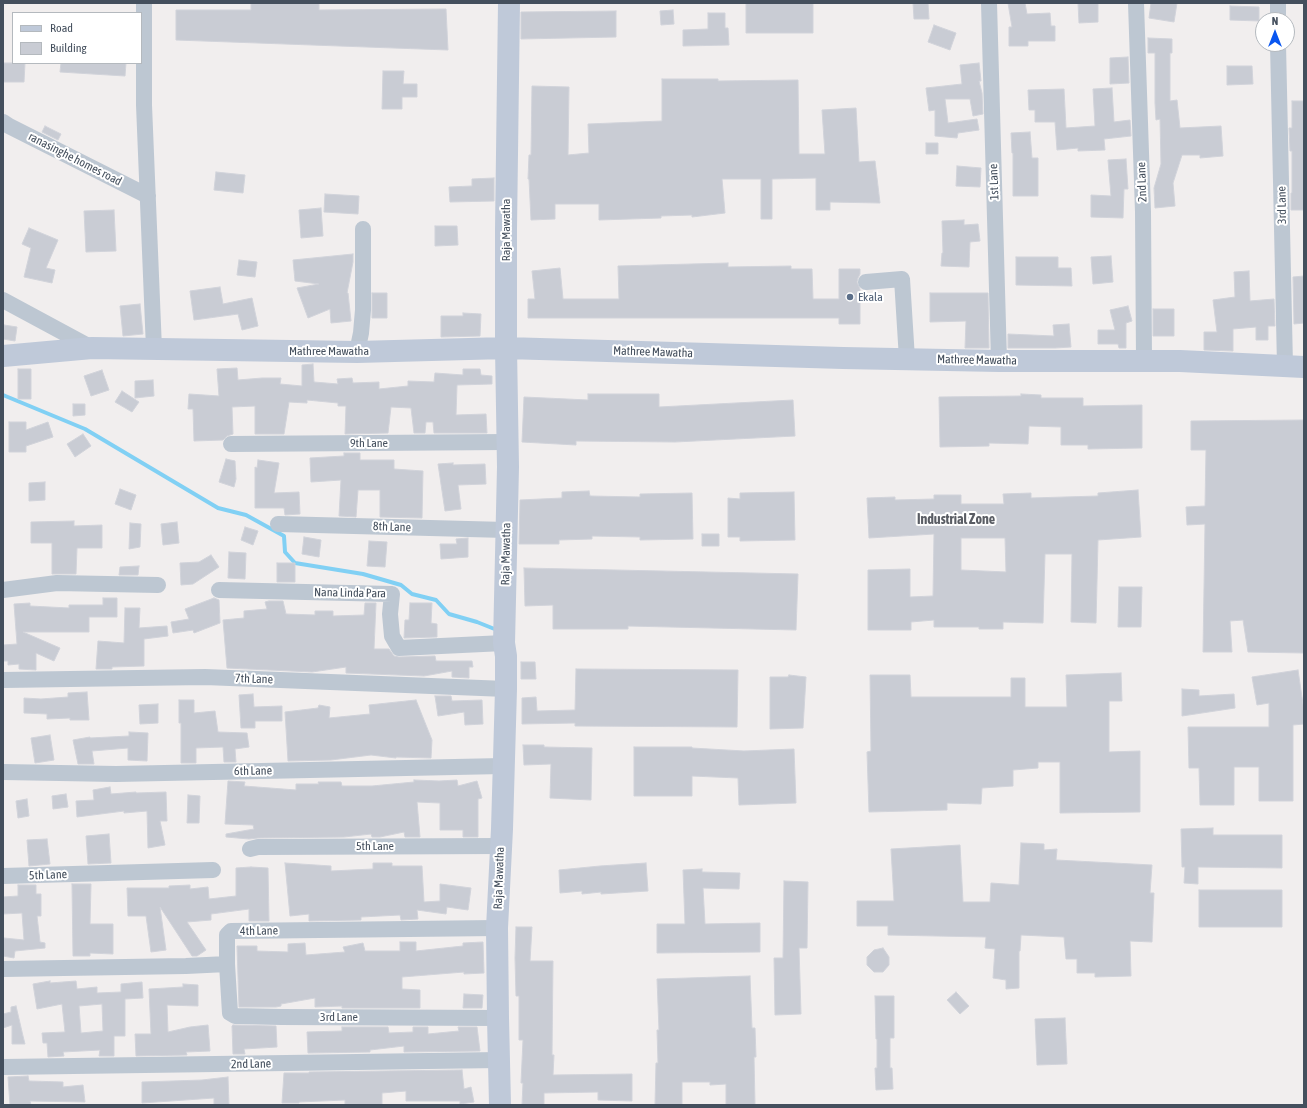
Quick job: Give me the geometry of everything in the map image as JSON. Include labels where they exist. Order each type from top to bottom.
[{"type":"street","points":[[144,3],[144,105],[154,349]]},
{"type":"street","name":"Raja Mawatha","points":[[500,1105],[497,928],[506,689],[506,656],[504,643],[507,442],[506,348],[509,3]]},
{"type":"street","name":"1st Lane","points":[[989,3],[1000,361]]},
{"type":"street","name":"2nd Lane","points":[[1136,3],[1143,212],[1144,360]]},
{"type":"street","name":"3rd Lane","points":[[1278,52],[1294,367]]},
{"type":"street","name":"ranasinghe homes road","points":[[3,122],[148,196]]},
{"type":"street","points":[[357,352],[361,333],[363,304],[363,229]]},
{"type":"street","points":[[866,282],[902,279],[907,359]]},
{"type":"street","points":[[3,300],[92,348]]},
{"type":"street","name":"Mathree Mawatha","points":[[3,356],[92,348],[357,352],[506,348],[1000,361],[1144,360],[1294,367]]},
{"type":"street","name":"9th Lane","points":[[231,444],[507,442]]},
{"type":"street","name":"8th Lane","points":[[278,524],[506,530]]},
{"type":"street","points":[[3,590],[57,583],[158,585]]},
{"type":"street","name":"Nana Linda Para","points":[[220,590],[392,594],[390,614],[392,636],[399,648],[504,643]]},
{"type":"street","name":"7th Lane","points":[[3,680],[205,677],[506,689]]},
{"type":"street","name":"6th Lane","points":[[3,772],[116,774],[503,766]]},
{"type":"street","name":"5th Lane","points":[[250,849],[258,847],[500,846]]},
{"type":"street","name":"5th Lane","points":[[3,876],[213,870]]},
{"type":"street","name":"4th Lane","points":[[227,964],[227,935],[231,931],[497,928]]},
{"type":"street","points":[[3,969],[227,964]]},
{"type":"street","name":"3rd Lane","points":[[227,964],[230,1013],[235,1016],[498,1018]]},
{"type":"street","name":"2nd Lane","points":[[3,1067],[499,1060]]},
{"type":"building","points":[[251,3],[319,3],[319,10],[446,9],[448,50],[176,40],[176,10],[251,10]]},
{"type":"building","points":[[746,3],[813,3],[813,33],[746,33]]},
{"type":"building","points":[[913,3],[928,3],[929,19],[914,19]]},
{"type":"building","points":[[1008,3],[1025,3],[1027,14],[1050,13],[1051,26],[1055,26],[1055,41],[1028,41],[1028,46],[1009,46],[1009,27],[1012,27]]},
{"type":"building","points":[[1078,3],[1098,3],[1098,22],[1079,23]]},
{"type":"building","points":[[1151,3],[1177,3],[1174,22],[1149,18]]},
{"type":"building","points":[[1230,6],[1259,7],[1259,12],[1255,12],[1255,21],[1230,20]]},
{"type":"building","points":[[673,10],[674,24],[661,25],[660,11]]},
{"type":"building","points":[[616,11],[616,37],[521,39],[521,12]]},
{"type":"building","points":[[708,13],[725,13],[725,28],[728,28],[729,45],[683,46],[683,30],[708,29]]},
{"type":"building","points":[[934,25],[956,33],[950,50],[928,42]]},
{"type":"building","points":[[1148,38],[1172,39],[1172,53],[1170,53],[1170,101],[1177,100],[1180,128],[1221,126],[1223,156],[1200,158],[1200,155],[1182,155],[1173,183],[1175,206],[1155,208],[1154,188],[1161,164],[1160,119],[1156,120],[1155,53],[1148,53]]},
{"type":"building","points":[[1128,57],[1129,83],[1110,84],[1110,58]]},
{"type":"building","points":[[3,63],[25,64],[24,82],[3,82]]},
{"type":"building","points":[[979,63],[981,81],[979,81],[982,93],[983,114],[973,116],[970,99],[945,99],[948,123],[977,119],[979,130],[958,133],[957,138],[935,136],[935,110],[929,111],[926,88],[962,84],[960,65]]},
{"type":"building","points":[[61,64],[126,64],[125,76],[60,72]]},
{"type":"building","points":[[1227,66],[1252,66],[1253,84],[1227,85]]},
{"type":"building","points":[[383,71],[404,71],[403,84],[417,84],[417,97],[402,97],[402,109],[382,109]]},
{"type":"building","points":[[662,79],[718,79],[718,81],[798,80],[799,154],[825,154],[822,110],[856,108],[859,162],[875,161],[880,203],[830,202],[830,210],[816,210],[816,178],[772,179],[772,219],[761,219],[761,179],[722,179],[725,213],[692,217],[692,215],[661,216],[661,218],[599,220],[599,204],[555,204],[555,219],[531,220],[528,179],[529,155],[531,155],[532,86],[569,87],[568,155],[589,153],[588,124],[662,121]]},
{"type":"building","points":[[1112,88],[1114,122],[1130,120],[1131,136],[1104,139],[1105,150],[1078,151],[1078,148],[1057,150],[1055,122],[1035,122],[1035,110],[1029,110],[1028,90],[1064,89],[1066,128],[1095,126],[1093,89]]},
{"type":"building","points":[[1292,101],[1304,101],[1304,210],[1291,210],[1292,151],[1290,151],[1289,128],[1292,128]]},
{"type":"building","points":[[45,126],[61,134],[58,140],[42,132]]},
{"type":"building","points":[[1030,132],[1032,158],[1038,158],[1038,196],[1013,196],[1013,153],[1011,133]]},
{"type":"building","points":[[926,143],[938,143],[938,154],[926,154]]},
{"type":"building","points":[[1126,159],[1128,189],[1124,189],[1123,218],[1091,217],[1091,195],[1111,196],[1108,160]]},
{"type":"building","points":[[957,166],[981,168],[980,187],[956,186]]},
{"type":"building","points":[[216,172],[245,175],[243,193],[214,190]]},
{"type":"building","points":[[494,178],[494,201],[450,202],[449,187],[472,186],[472,179]]},
{"type":"building","points":[[325,194],[359,196],[358,214],[324,212]]},
{"type":"building","points":[[321,208],[323,236],[301,238],[299,210]]},
{"type":"building","points":[[114,210],[116,251],[86,252],[84,211]]},
{"type":"building","points":[[964,220],[964,225],[978,224],[980,241],[970,242],[969,267],[941,266],[943,253],[942,221]]},
{"type":"building","points":[[435,226],[457,226],[458,245],[435,246]]},
{"type":"building","points":[[29,228],[58,240],[46,268],[55,270],[52,283],[24,277],[31,248],[22,244]]},
{"type":"building","points":[[353,254],[353,262],[347,293],[351,321],[331,323],[330,309],[308,318],[297,288],[319,284],[295,281],[293,260]]},
{"type":"building","points":[[1111,256],[1113,282],[1093,284],[1091,257]]},
{"type":"building","points":[[1016,257],[1058,257],[1058,268],[1071,268],[1072,286],[1016,285]]},
{"type":"building","points":[[239,260],[257,262],[255,277],[237,275]]},
{"type":"building","points":[[728,263],[728,267],[791,266],[791,269],[812,269],[813,299],[839,299],[839,269],[860,269],[857,282],[860,289],[860,324],[839,324],[839,318],[528,318],[528,299],[535,299],[532,271],[560,268],[563,299],[619,299],[618,266]]},
{"type":"building","points":[[1249,271],[1250,301],[1274,299],[1275,326],[1268,326],[1268,340],[1256,340],[1256,327],[1233,329],[1233,351],[1204,350],[1204,332],[1217,332],[1213,300],[1235,297],[1234,272]]},
{"type":"building","points":[[1304,276],[1304,323],[1294,324],[1293,277]]},
{"type":"building","points":[[220,287],[223,304],[252,298],[258,326],[242,330],[238,314],[194,320],[190,291]]},
{"type":"building","points":[[372,293],[387,293],[387,318],[372,318]]},
{"type":"building","points":[[930,293],[988,293],[989,348],[965,348],[966,321],[930,322]]},
{"type":"building","points":[[140,304],[143,334],[123,336],[120,306]]},
{"type":"building","points":[[1128,306],[1132,321],[1126,323],[1126,348],[1119,348],[1118,344],[1098,344],[1098,330],[1115,330],[1110,310]]},
{"type":"building","points":[[1153,309],[1174,309],[1174,336],[1153,336]]},
{"type":"building","points":[[463,313],[481,314],[480,336],[441,337],[441,316],[463,316]]},
{"type":"building","points":[[1069,324],[1071,347],[1008,348],[1008,334],[1054,336],[1053,325]]},
{"type":"building","points":[[4,325],[17,327],[15,341],[3,339]]},
{"type":"building","points":[[313,364],[314,382],[338,384],[337,379],[352,378],[353,383],[379,382],[379,389],[408,386],[408,381],[434,382],[435,373],[463,375],[463,369],[480,369],[481,375],[492,376],[492,384],[457,385],[456,415],[486,414],[487,433],[434,433],[433,422],[426,422],[425,433],[414,433],[411,408],[391,407],[388,433],[345,434],[346,406],[338,406],[338,403],[307,400],[307,403],[289,402],[284,434],[255,434],[255,406],[232,407],[233,434],[227,436],[223,440],[194,441],[193,409],[188,409],[189,394],[219,396],[217,369],[237,368],[238,380],[281,378],[280,384],[302,386],[302,365]]},
{"type":"building","points":[[18,369],[31,369],[31,399],[18,399]]},
{"type":"building","points":[[102,370],[109,390],[91,396],[84,376]]},
{"type":"building","points":[[153,380],[154,396],[135,398],[135,381]]},
{"type":"building","points":[[122,391],[139,402],[132,412],[115,402]]},
{"type":"building","points":[[588,394],[659,394],[659,407],[793,400],[795,436],[675,442],[576,441],[576,445],[522,442],[524,397],[588,400]]},
{"type":"building","points":[[1021,394],[1041,395],[1041,398],[1083,398],[1083,406],[1142,405],[1142,448],[1088,449],[1088,445],[1061,445],[1061,427],[1029,426],[1028,444],[989,443],[989,446],[940,447],[939,397],[1021,396]]},
{"type":"building","points":[[73,404],[85,404],[85,415],[73,416]]},
{"type":"building","points":[[1304,420],[1304,653],[1248,652],[1243,620],[1230,621],[1232,652],[1203,652],[1205,524],[1187,525],[1186,507],[1205,506],[1206,450],[1191,450],[1191,421]]},
{"type":"building","points":[[9,422],[26,422],[26,430],[48,422],[53,437],[26,446],[26,452],[9,452]]},
{"type":"building","points":[[83,434],[91,446],[75,457],[67,444]]},
{"type":"building","points":[[344,453],[360,453],[360,460],[394,460],[394,469],[423,471],[422,518],[380,517],[380,490],[358,490],[356,517],[339,516],[341,480],[311,482],[310,458],[344,456]]},
{"type":"building","points":[[226,459],[235,461],[236,479],[234,487],[219,482]]},
{"type":"building","points":[[258,460],[279,463],[274,493],[299,492],[300,514],[285,515],[284,508],[255,508],[255,467],[257,468]]},
{"type":"building","points":[[453,463],[453,465],[485,464],[486,484],[458,485],[461,509],[445,511],[438,464]]},
{"type":"building","points":[[45,482],[45,500],[29,501],[29,483]]},
{"type":"building","points":[[120,489],[136,495],[131,510],[115,504]]},
{"type":"building","points":[[1138,490],[1141,537],[1098,540],[1096,623],[1071,622],[1072,554],[1045,554],[1043,623],[1003,622],[1003,629],[979,629],[979,627],[934,627],[934,620],[911,622],[911,630],[868,630],[868,570],[910,569],[910,597],[933,596],[934,534],[869,538],[867,498],[895,497],[895,500],[934,499],[934,495],[961,495],[961,504],[1004,504],[1003,494],[1031,493],[1031,498],[1098,496],[1098,493]],"holes":[[[961,538],[1005,538],[1006,572],[961,570]]]},
{"type":"building","points":[[589,491],[590,496],[640,497],[640,494],[692,493],[693,539],[640,540],[640,537],[592,536],[592,539],[559,540],[559,544],[519,544],[520,500],[562,498],[562,492]]},
{"type":"building","points":[[794,492],[795,540],[740,541],[740,537],[728,537],[728,498],[740,499],[740,493]]},
{"type":"building","points":[[74,521],[74,526],[102,525],[102,548],[77,548],[76,574],[52,574],[52,543],[31,543],[31,522]]},
{"type":"building","points":[[177,522],[179,543],[163,545],[161,524]]},
{"type":"building","points":[[130,523],[141,524],[140,547],[129,549]]},
{"type":"building","points":[[245,527],[258,531],[253,545],[241,540]]},
{"type":"building","points":[[702,534],[719,534],[719,546],[702,546]]},
{"type":"building","points":[[304,537],[321,540],[319,557],[302,554]]},
{"type":"building","points":[[468,538],[468,557],[441,559],[440,544],[457,544],[456,539]]},
{"type":"building","points":[[369,541],[387,542],[385,567],[367,566]]},
{"type":"building","points":[[229,552],[246,553],[245,579],[228,578]]},
{"type":"building","points":[[211,555],[219,567],[193,584],[181,585],[180,563],[199,562]]},
{"type":"building","points":[[277,563],[295,563],[295,582],[277,582]]},
{"type":"building","points":[[139,566],[138,575],[119,575],[120,567]]},
{"type":"building","points":[[524,568],[798,574],[796,630],[628,626],[628,629],[553,629],[553,605],[525,606]]},
{"type":"building","points":[[1119,587],[1142,587],[1141,627],[1118,627]]},
{"type":"building","points":[[103,598],[117,598],[117,617],[89,617],[89,632],[23,632],[60,648],[54,661],[36,653],[36,670],[19,669],[19,664],[8,665],[8,661],[3,661],[3,645],[17,644],[14,604],[30,603],[30,606],[69,608],[69,605],[103,605]]},
{"type":"building","points":[[214,598],[219,600],[220,623],[194,633],[193,630],[173,633],[171,622],[189,619],[185,609]]},
{"type":"building","points":[[283,601],[286,614],[315,615],[315,611],[333,611],[333,616],[364,615],[365,603],[376,603],[374,649],[389,649],[394,656],[399,657],[435,656],[436,661],[472,661],[473,667],[469,667],[469,678],[452,677],[452,671],[424,676],[346,673],[346,667],[312,672],[227,668],[223,620],[244,618],[244,611],[267,609],[265,602]]},
{"type":"building","points":[[410,603],[432,603],[431,623],[437,624],[437,637],[404,638],[405,620],[409,620]]},
{"type":"building","points":[[125,608],[140,608],[139,628],[167,626],[168,636],[144,639],[144,666],[96,669],[98,641],[124,643]]},
{"type":"building","points":[[521,662],[535,662],[536,679],[521,679]]},
{"type":"building","points":[[576,669],[738,670],[737,727],[575,726],[575,723],[522,724],[522,698],[536,697],[537,711],[575,710]]},
{"type":"building","points":[[1298,670],[1304,711],[1304,724],[1293,725],[1293,801],[1259,801],[1259,767],[1234,767],[1234,805],[1200,805],[1199,768],[1189,768],[1188,727],[1269,727],[1269,703],[1257,705],[1252,677]]},
{"type":"building","points":[[1121,673],[1122,701],[1109,701],[1109,752],[1140,751],[1140,812],[1060,813],[1060,762],[1038,762],[1038,768],[1013,770],[1013,786],[982,788],[981,804],[947,803],[947,810],[869,812],[867,752],[871,751],[870,675],[910,675],[911,697],[1011,697],[1011,678],[1025,678],[1025,707],[1067,707],[1066,675]]},
{"type":"building","points":[[789,675],[806,677],[803,728],[770,729],[770,677],[788,677]]},
{"type":"building","points":[[1182,689],[1199,690],[1199,696],[1234,694],[1235,708],[1182,716]]},
{"type":"building","points":[[87,692],[89,720],[70,720],[70,718],[47,719],[47,714],[24,713],[24,698],[41,699],[68,697],[68,693]]},
{"type":"building","points":[[253,694],[254,707],[282,706],[282,721],[255,721],[255,728],[241,728],[239,695]]},
{"type":"building","points":[[435,696],[451,696],[452,701],[482,700],[483,724],[465,725],[464,712],[438,716]]},
{"type":"building","points":[[179,700],[194,700],[194,713],[215,711],[218,732],[247,733],[249,747],[235,749],[236,762],[224,762],[223,747],[196,748],[196,763],[181,763],[181,723],[179,723]]},
{"type":"building","points":[[416,700],[432,740],[431,758],[396,758],[371,755],[331,760],[288,761],[285,712],[318,708],[319,705],[330,707],[329,718],[370,714],[369,705]]},
{"type":"building","points":[[158,704],[158,723],[140,724],[139,705]]},
{"type":"building","points":[[129,732],[148,733],[147,761],[128,760],[128,748],[92,751],[94,764],[78,764],[73,740],[90,737],[129,736]]},
{"type":"building","points":[[50,735],[54,760],[35,763],[31,738]]},
{"type":"building","points":[[523,745],[592,748],[591,800],[550,798],[551,764],[524,765]]},
{"type":"building","points":[[634,747],[692,747],[744,751],[794,749],[796,803],[739,805],[738,778],[692,776],[692,796],[634,796]]},
{"type":"building","points":[[414,780],[457,780],[458,786],[477,781],[482,798],[478,799],[478,837],[463,837],[463,830],[440,830],[440,803],[417,802],[420,837],[405,837],[404,832],[380,837],[372,837],[371,834],[344,837],[249,839],[226,837],[226,834],[254,829],[253,825],[225,824],[228,781],[245,782],[244,786],[296,790],[296,784],[319,784],[318,782],[341,782],[342,786],[372,786],[414,782]]},
{"type":"building","points":[[110,787],[111,794],[166,792],[167,821],[160,821],[165,845],[148,848],[147,811],[124,813],[124,811],[77,817],[76,801],[94,800],[93,790]]},
{"type":"building","points":[[66,794],[68,807],[53,809],[52,796]]},
{"type":"building","points":[[188,795],[200,796],[199,823],[187,823]]},
{"type":"building","points":[[27,799],[29,816],[18,818],[16,801]]},
{"type":"building","points":[[1213,828],[1213,835],[1282,835],[1282,868],[1198,867],[1198,884],[1184,883],[1185,867],[1182,867],[1181,829]]},
{"type":"building","points":[[109,834],[111,863],[88,864],[86,836]]},
{"type":"building","points":[[47,839],[50,864],[29,866],[27,840]]},
{"type":"building","points":[[1021,843],[1044,844],[1044,850],[1057,849],[1056,860],[1152,865],[1150,893],[1154,893],[1152,942],[1130,941],[1131,976],[1095,977],[1095,973],[1077,973],[1077,959],[1066,959],[1064,937],[1021,935],[1019,951],[1019,988],[1006,989],[1006,980],[993,978],[995,949],[985,948],[986,937],[888,935],[888,926],[857,926],[857,901],[894,901],[891,849],[960,845],[963,902],[990,902],[991,883],[1019,885]]},
{"type":"building","points":[[285,863],[331,866],[331,871],[373,869],[373,863],[392,863],[392,866],[422,866],[424,902],[440,901],[440,884],[471,888],[468,910],[447,907],[446,914],[417,910],[418,919],[401,920],[400,915],[361,917],[361,920],[309,921],[309,914],[290,916]]},
{"type":"building","points":[[646,863],[648,891],[601,894],[601,892],[582,894],[582,891],[560,893],[559,870]]},
{"type":"building","points":[[236,868],[268,868],[269,921],[249,921],[249,909],[211,914],[211,920],[187,922],[206,950],[197,956],[192,956],[160,907],[166,950],[151,952],[146,916],[128,916],[127,888],[169,888],[169,886],[190,885],[190,889],[208,887],[209,899],[236,896]]},
{"type":"building","points":[[702,869],[702,872],[740,873],[739,889],[703,888],[705,924],[760,923],[760,952],[657,953],[657,924],[685,924],[683,870]]},
{"type":"building","points":[[784,881],[808,882],[807,948],[799,948],[801,1014],[775,1015],[774,958],[783,958]]},
{"type":"building","points":[[72,884],[91,884],[90,924],[113,924],[113,954],[90,953],[90,956],[73,956]]},
{"type":"building","points":[[18,885],[36,885],[36,894],[41,894],[41,916],[37,916],[40,942],[45,943],[45,948],[15,951],[14,958],[3,956],[4,938],[24,940],[22,913],[3,914],[3,897],[18,896]]},
{"type":"building","points":[[1199,890],[1282,890],[1282,927],[1199,927]]},
{"type":"building","points":[[516,927],[532,927],[530,961],[553,961],[553,1075],[632,1074],[632,1101],[598,1100],[598,1092],[544,1093],[544,1105],[522,1105],[523,1083],[521,1083],[523,1040],[519,1040],[519,996],[516,996]]},
{"type":"building","points":[[400,942],[416,942],[416,951],[463,946],[463,943],[483,942],[484,973],[464,974],[464,972],[402,977],[402,989],[420,990],[420,1008],[342,1008],[342,1006],[315,1007],[315,998],[281,1004],[281,1006],[276,1007],[239,1007],[237,946],[257,946],[257,951],[288,952],[288,944],[305,943],[306,955],[345,952],[343,947],[363,943],[365,951],[400,951]]},
{"type":"building","points":[[883,948],[889,957],[889,965],[883,972],[874,972],[867,965],[867,957],[874,950]]},
{"type":"building","points":[[750,976],[752,1028],[755,1028],[755,1105],[726,1105],[726,1084],[710,1085],[710,1082],[682,1082],[682,1105],[655,1105],[656,1063],[658,1063],[657,1030],[659,1030],[657,979]]},
{"type":"building","points":[[50,981],[50,983],[76,981],[77,989],[97,987],[97,993],[121,992],[121,984],[142,982],[143,998],[125,999],[125,1036],[114,1036],[114,1056],[99,1056],[100,1050],[63,1052],[64,1056],[48,1057],[47,1043],[43,1043],[42,1033],[65,1032],[62,1004],[37,1009],[33,984]],"holes":[[[102,1004],[103,1031],[81,1033],[79,1006]]]},
{"type":"building","points":[[183,984],[198,985],[198,1006],[167,1005],[168,1032],[208,1025],[210,1051],[186,1052],[187,1055],[136,1056],[135,1034],[151,1034],[149,989],[183,987]]},
{"type":"building","points":[[956,992],[969,1006],[960,1014],[947,1000]]},
{"type":"building","points":[[464,994],[483,995],[482,1008],[463,1008]]},
{"type":"building","points":[[875,996],[894,996],[894,1038],[890,1038],[890,1068],[892,1068],[893,1089],[876,1090],[875,1068],[877,1068],[877,1039]]},
{"type":"building","points":[[16,1006],[25,1044],[12,1044],[12,1025],[3,1028],[3,1014],[11,1012],[11,1007]]},
{"type":"building","points":[[1065,1018],[1067,1064],[1037,1065],[1035,1019]]},
{"type":"building","points":[[233,1025],[276,1026],[277,1047],[244,1049],[245,1054],[233,1054]]},
{"type":"building","points":[[342,1027],[388,1027],[389,1033],[413,1032],[413,1027],[428,1027],[428,1034],[459,1031],[458,1027],[477,1027],[480,1051],[404,1052],[404,1046],[370,1050],[370,1052],[308,1053],[307,1032],[342,1031]]},
{"type":"building","points":[[462,1070],[464,1089],[471,1087],[474,1102],[460,1104],[460,1101],[406,1101],[406,1091],[382,1093],[382,1105],[345,1104],[345,1100],[282,1103],[284,1073]]},
{"type":"building","points":[[28,1076],[29,1081],[63,1082],[63,1087],[83,1085],[85,1102],[30,1101],[31,1105],[10,1105],[8,1077]]},
{"type":"building","points":[[228,1077],[229,1105],[214,1105],[214,1098],[142,1103],[142,1082],[202,1080]]},
{"type":"waterway","points":[[3,395],[85,429],[218,508],[246,515],[284,536],[285,552],[295,563],[363,574],[401,585],[412,594],[436,600],[449,614],[477,622],[497,630]]},
{"type":"place","name":"Ekala","points":[[850,297]]},
{"type":"district","name":"Industrial Zone","points":[[956,520]]}]
